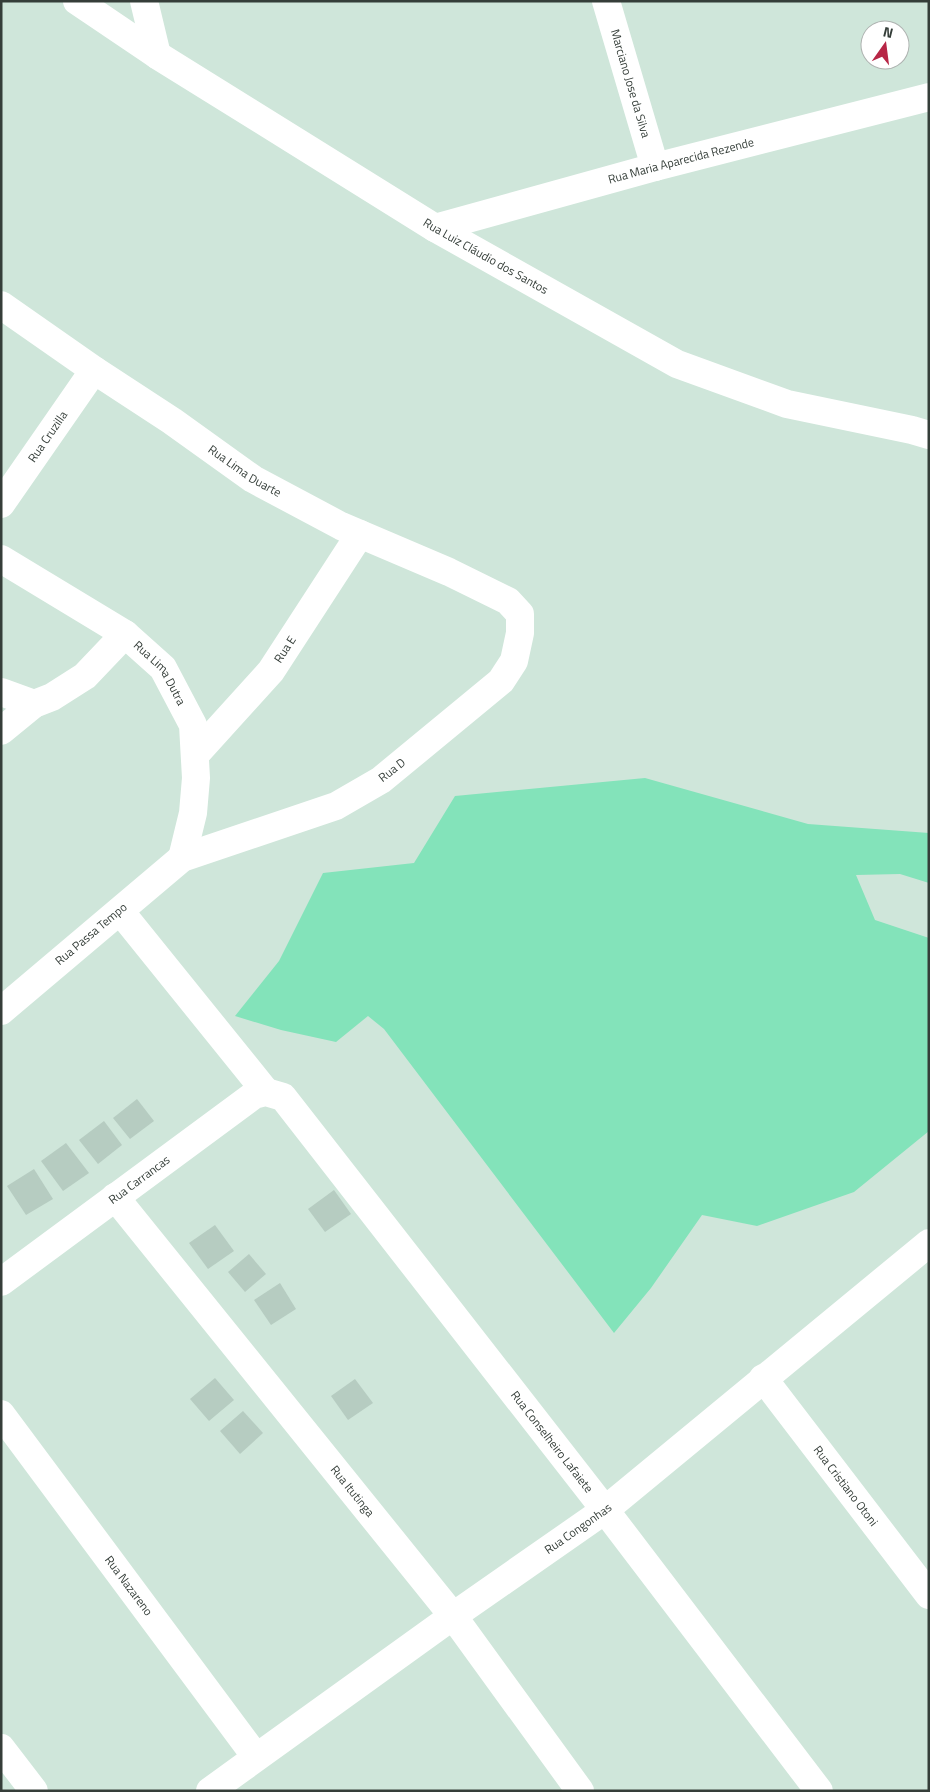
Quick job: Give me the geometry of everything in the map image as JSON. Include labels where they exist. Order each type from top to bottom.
[{"type":"street","name":"Rua Luiz Cláudio dos Santos","points":[[77,1],[157,55],[435,228],[677,364],[787,404],[923,430]]},
{"type":"street","points":[[144,1],[157,55]]},
{"type":"street","name":"Marciano Jose da Silva","points":[[606,1],[655,167]]},
{"type":"street","name":"Rua Maria Aparecida Rezende","points":[[435,228],[655,167],[929,97]]},
{"type":"street","name":"Rua Lima Duarte","points":[[1,305],[94,370],[172,421],[252,479],[341,526],[449,572],[508,601]]},
{"type":"street","name":"Rua Cruzilla","points":[[1,504],[94,370]]},
{"type":"street","name":"Rua E","points":[[195,754],[271,670],[360,534]]},
{"type":"street","name":"Rua Lima Dutra","points":[[1,559],[125,634],[163,668],[193,725],[196,778],[192,813],[182,858]]},
{"type":"street","name":"Rua D","points":[[182,858],[336,806],[381,780],[500,681],[514,661],[520,633],[520,614],[508,601]]},
{"type":"street","points":[[1,730],[34,704],[52,697],[85,676],[125,634]]},
{"type":"street","points":[[1,692],[34,704]]},
{"type":"street","name":"Rua Passa Tempo","points":[[1,1011],[182,858]]},
{"type":"street","name":"Rua Conselheiro Lafaiete","points":[[120,911],[274,1094],[605,1510],[819,1791]]},
{"type":"street","name":"Rua Carrancas","points":[[1,1282],[254,1096],[274,1094]]},
{"type":"street","name":"Rua Itutinga","points":[[115,1197],[453,1616],[580,1791]]},
{"type":"street","name":"Rua Congonhas","points":[[210,1791],[453,1616],[605,1510],[763,1378],[927,1249]]},
{"type":"street","name":"Rua Cristiano Otoni","points":[[763,1378],[929,1595]]},
{"type":"street","name":"Rua Nazareno","points":[[1,1414],[256,1758]]},
{"type":"street","points":[[1,1748],[34,1791]]},
{"type":"green space","points":[[645,778],[808,824],[929,833],[929,883],[900,874],[856,875],[875,920],[929,938],[929,1131],[854,1192],[757,1226],[702,1215],[651,1288],[614,1333],[384,1029],[368,1016],[336,1042],[281,1030],[235,1016],[279,961],[323,873],[414,863],[455,796]]},
{"type":"building","points":[[137,1099],[154,1121],[130,1139],[113,1118]]},
{"type":"building","points":[[104,1121],[122,1145],[98,1164],[79,1140]]},
{"type":"building","points":[[66,1143],[89,1173],[63,1191],[41,1161]]},
{"type":"building","points":[[34,1169],[53,1199],[26,1215],[7,1186]]},
{"type":"building","points":[[334,1190],[351,1214],[325,1232],[308,1209]]},
{"type":"building","points":[[215,1225],[234,1251],[208,1269],[189,1243]]},
{"type":"building","points":[[249,1254],[266,1274],[245,1292],[228,1272]]},
{"type":"building","points":[[280,1283],[296,1309],[271,1325],[254,1300]]},
{"type":"building","points":[[215,1378],[234,1400],[209,1421],[190,1399]]},
{"type":"building","points":[[355,1379],[373,1403],[348,1420],[331,1396]]},
{"type":"building","points":[[243,1411],[263,1433],[240,1454],[220,1431]]}]
